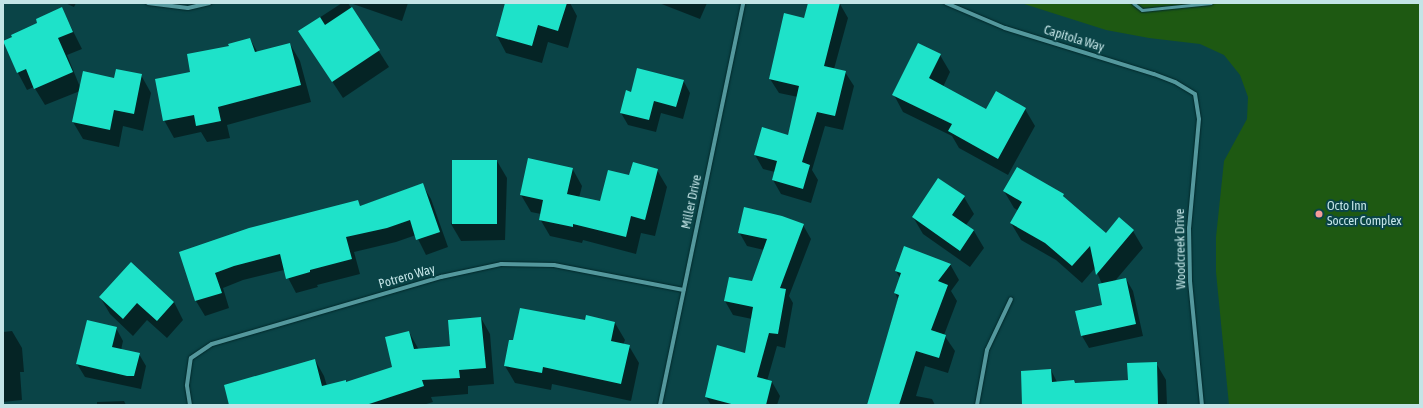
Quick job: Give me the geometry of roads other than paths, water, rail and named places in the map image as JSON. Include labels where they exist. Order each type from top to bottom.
[{"type":"street","points":[[148,3],[188,8],[209,3]]},
{"type":"street","name":"Miller Drive","points":[[660,405],[743,3]]},
{"type":"street","name":"Capitola Way","points":[[948,3],[1005,28],[1175,82],[1195,94]]},
{"type":"street","name":"Woodcreek Drive","points":[[1195,94],[1199,119],[1189,228],[1190,281],[1202,405]]},
{"type":"street","name":"Potrero Way","points":[[190,405],[187,385],[191,358],[212,344],[441,277],[501,264],[554,265],[684,290]]},
{"type":"street","points":[[976,405],[987,350],[1011,299]]},
{"type":"lane","points":[[1133,3],[1142,10],[1211,3]]},
{"type":"place","name":"Octo Inn Soccer Complex","points":[[1319,214]]}]
